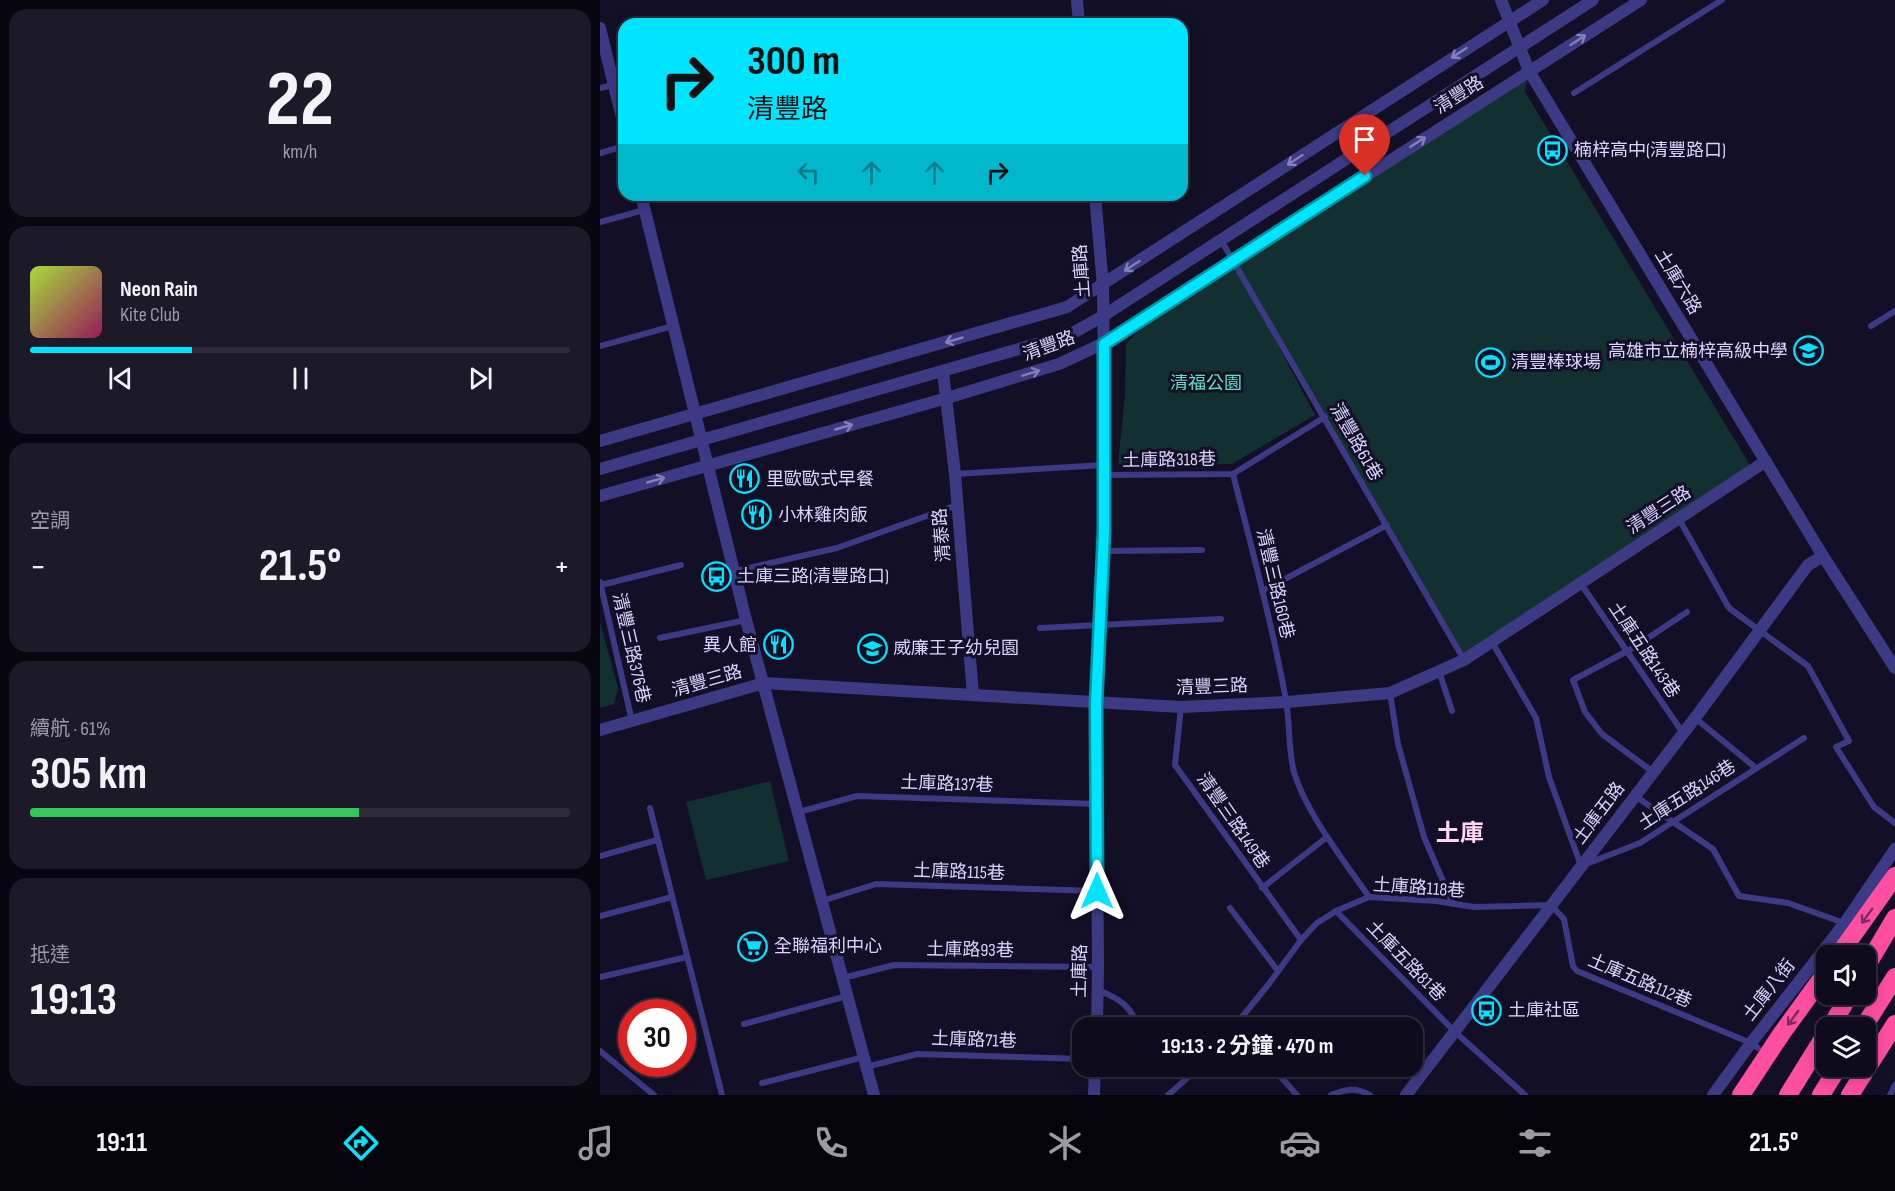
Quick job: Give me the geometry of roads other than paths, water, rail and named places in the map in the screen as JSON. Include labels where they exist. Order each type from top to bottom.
[{"type":"highway","points":[[1846,945],[1895,876]]},
{"type":"highway","points":[[1876,950],[1895,918]]},
{"type":"highway","points":[[1870,1017],[1895,977]]},
{"type":"highway","points":[[1742,1094],[1816,986]]},
{"type":"highway","points":[[1850,1095],[1895,1024]]},
{"type":"highway","points":[[1864,1095],[1895,1042]]},
{"type":"highway","points":[[1788,1095],[1816,1050]]},
{"type":"highway","points":[[1821,1095],[1832,1077]]},
{"type":"street","points":[[1077,0],[1078,18]]},
{"type":"street","name":"土庫六路","points":[[1501,0],[1529,71],[1823,556],[1895,669]]},
{"type":"street","name":"清豐路","points":[[600,441],[1067,307],[1103,286],[1543,0]]},
{"type":"street","name":"清豐路","points":[[600,469],[1057,339],[1103,316],[1593,0]]},
{"type":"street","name":"清豐路","points":[[600,496],[947,398],[1059,364],[1104,344],[1641,0]]},
{"type":"street","points":[[600,28],[618,101]]},
{"type":"street","points":[[643,201],[746,620],[873,1095]]},
{"type":"street","name":"土庫路","points":[[1096,201],[1103,286],[1104,344],[1103,551],[1096,704],[1097,1017]]},
{"type":"street","name":"清泰路","points":[[943,372],[955,474],[973,695]]},
{"type":"street","name":"清豐三路","points":[[600,730],[764,682],[1096,704],[1181,707],[1287,702],[1390,693],[1464,660],[1766,461]]},
{"type":"street","name":"土庫五路","points":[[1406,1095],[1695,718],[1808,565],[1823,556]]},
{"type":"street","name":"土庫八街","points":[[1713,1095],[1755,1046],[1844,924],[1895,849]]},
{"type":"street","points":[[1094,1095],[1095,1077]]},
{"type":"lane","points":[[1574,93],[1722,0]]},
{"type":"lane","points":[[600,88],[614,84]]},
{"type":"lane","points":[[600,153],[618,148]]},
{"type":"lane","points":[[600,222],[645,210]]},
{"type":"lane","name":"清豐路61巷","points":[[1221,239],[1464,660]]},
{"type":"lane","points":[[1871,326],[1895,311]]},
{"type":"lane","points":[[600,346],[673,326]]},
{"type":"lane","name":"土庫路318巷","points":[[955,474],[1104,470],[1233,474],[1325,417]]},
{"type":"lane","name":"清豐三路160巷","points":[[1233,474],[1287,702],[1294,771],[1302,792],[1327,837],[1369,897]]},
{"type":"lane","points":[[735,571],[837,548],[957,505]]},
{"type":"lane","points":[[1678,519],[1730,608],[1808,666],[1849,741],[1836,747],[1874,807],[1895,823]]},
{"type":"lane","points":[[1262,591],[1387,525]]},
{"type":"lane","points":[[1103,551],[1202,550]]},
{"type":"lane","points":[[600,584],[681,565]]},
{"type":"lane","name":"土庫五路143巷","points":[[1580,583],[1683,733]]},
{"type":"lane","name":"清豐三路376巷","points":[[600,584],[632,721]]},
{"type":"lane","points":[[1653,772],[1602,734],[1585,712],[1573,680],[1627,652],[1687,612]]},
{"type":"lane","points":[[1040,628],[1221,618]]},
{"type":"lane","points":[[660,638],[746,620]]},
{"type":"lane","points":[[1492,641],[1536,718],[1549,777],[1581,866]]},
{"type":"lane","points":[[1439,671],[1452,711]]},
{"type":"lane","points":[[1390,693],[1398,744],[1424,837],[1453,904]]},
{"type":"lane","name":"清豐三路149巷","points":[[1181,707],[1175,765],[1301,940]]},
{"type":"lane","points":[[1695,718],[1756,768]]},
{"type":"lane","name":"土庫五路146巷","points":[[1581,866],[1640,843],[1804,738]]},
{"type":"lane","name":"土庫路137巷","points":[[799,812],[856,796],[1097,804]]},
{"type":"lane","points":[[1634,796],[1713,849],[1739,896],[1788,903],[1844,924]]},
{"type":"lane","points":[[650,808],[722,1095]]},
{"type":"lane","points":[[1262,888],[1327,837]]},
{"type":"lane","points":[[600,856],[657,840]]},
{"type":"lane","name":"土庫路115巷","points":[[822,901],[876,884],[1097,891]]},
{"type":"lane","points":[[600,916],[672,897]]},
{"type":"lane","name":"土庫路118巷","points":[[1243,1017],[1301,940],[1317,923],[1336,911],[1369,897],[1404,898],[1474,907],[1551,905]]},
{"type":"lane","name":"土庫五路112巷","points":[[1551,905],[1564,919],[1573,966],[1577,971],[1755,1046]]},
{"type":"lane","points":[[1230,908],[1278,971]]},
{"type":"lane","name":"土庫五路81巷","points":[[1336,911],[1454,1031],[1525,1095]]},
{"type":"lane","points":[[600,977],[687,957]]},
{"type":"lane","name":"土庫路93巷","points":[[843,978],[894,964],[1098,967]]},
{"type":"lane","points":[[1098,990],[1119,998],[1135,1017]]},
{"type":"lane","points":[[744,1024],[847,996]]},
{"type":"lane","points":[[600,1051],[654,1095]]},
{"type":"lane","name":"土庫路71巷","points":[[762,1083],[917,1054],[1072,1059]]},
{"type":"lane","points":[[1168,1095],[1188,1077]]},
{"type":"lane","points":[[1281,1077],[1297,1095]]},
{"type":"lane","points":[[1890,1095],[1895,1085]]},
{"type":"lane","points":[[1331,1095],[1359,1088],[1370,1095]]},
{"type":"place","name":"楠梓高中(清豐路口)","points":[[1553,150]]},
{"type":"place","name":"高雄市立楠梓高級中學","points":[[1809,351]]},
{"type":"place","name":"清豐棒球場","points":[[1490,362]]},
{"type":"place","name":"里歐歐式早餐","points":[[745,479]]},
{"type":"place","name":"小林雞肉飯","points":[[757,515]]},
{"type":"place","name":"土庫三路(清豐路口)","points":[[716,576]]},
{"type":"place","name":"異人館","points":[[778,645]]},
{"type":"place","name":"威廉王子幼兒園","points":[[872,648]]},
{"type":"place","name":"全聯福利中心","points":[[753,946]]},
{"type":"place","name":"土庫社區","points":[[1487,1010]]},
{"type":"district","name":"土庫","points":[[1460,833]]},
{"type":"park label","name":"清福公園","points":[[1206,383]]}]
